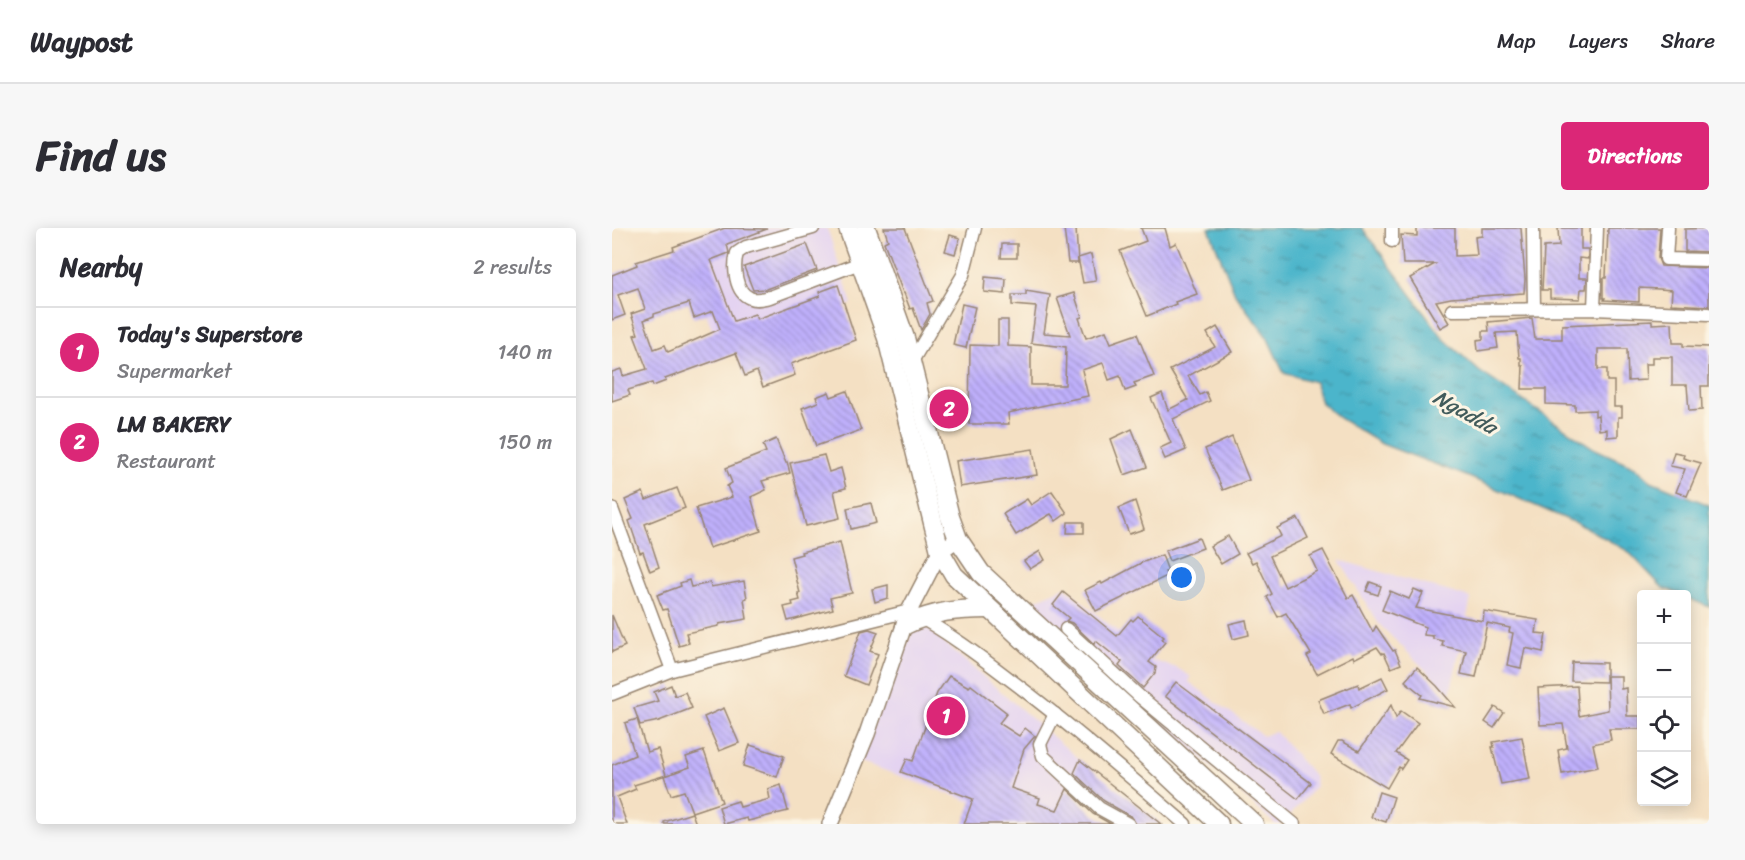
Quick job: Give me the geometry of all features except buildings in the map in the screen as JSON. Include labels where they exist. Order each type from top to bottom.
[{"type":"main road","points":[[848,228],[887,338],[940,551],[954,575],[1219,824]]},
{"type":"main road","points":[[866,228],[905,338],[935,464],[958,539],[981,573],[999,592],[1254,824]]},
{"type":"main road","points":[[912,618],[954,610],[989,609]]},
{"type":"street","points":[[813,228],[746,247],[736,253],[735,268],[742,291],[749,298],[770,297],[860,263]]},
{"type":"street","points":[[912,363],[963,275],[975,228]]},
{"type":"street","points":[[1392,228],[1392,241]]},
{"type":"street","points":[[1533,228],[1534,309]]},
{"type":"street","points":[[1594,309],[1597,228]]},
{"type":"street","points":[[1668,228],[1666,259],[1709,260]]},
{"type":"street","points":[[1452,310],[1594,309],[1709,314]]},
{"type":"street","points":[[612,509],[672,670]]},
{"type":"street","points":[[830,824],[940,551],[958,539]]},
{"type":"street","points":[[612,694],[672,670],[912,618],[954,637],[1055,714],[1185,824]]},
{"type":"street","points":[[1066,629],[1139,696],[1294,824]]},
{"type":"street","points":[[1055,714],[1040,744],[1043,756],[1099,808],[1128,824]]},
{"type":"shaded area","points":[[716,228],[827,228],[852,304],[720,351],[680,242]]},
{"type":"shaded area","points":[[1339,560],[1471,598],[1450,694],[1379,624]]},
{"type":"shaded area","points":[[1065,587],[1151,660],[1177,668],[1190,676],[1189,682],[1263,736],[1275,731],[1314,776],[1316,786],[1282,824],[1275,824],[1027,604]]},
{"type":"shaded area","points":[[926,627],[1080,760],[1051,824],[1032,824],[856,760],[913,630]]},
{"type":"water","name":"Ngadda","points":[[1209,228],[1362,228],[1444,339],[1479,371],[1595,449],[1635,467],[1651,481],[1709,505],[1709,607],[1691,600],[1691,590],[1663,588],[1628,551],[1585,527],[1469,477],[1382,444],[1339,418],[1321,403],[1315,382],[1284,373],[1267,337],[1235,294]]},
{"type":"place","name":"LM BAKERY","points":[[949,409]]},
{"type":"place","name":"Today's Superstore","points":[[946,716]]}]
